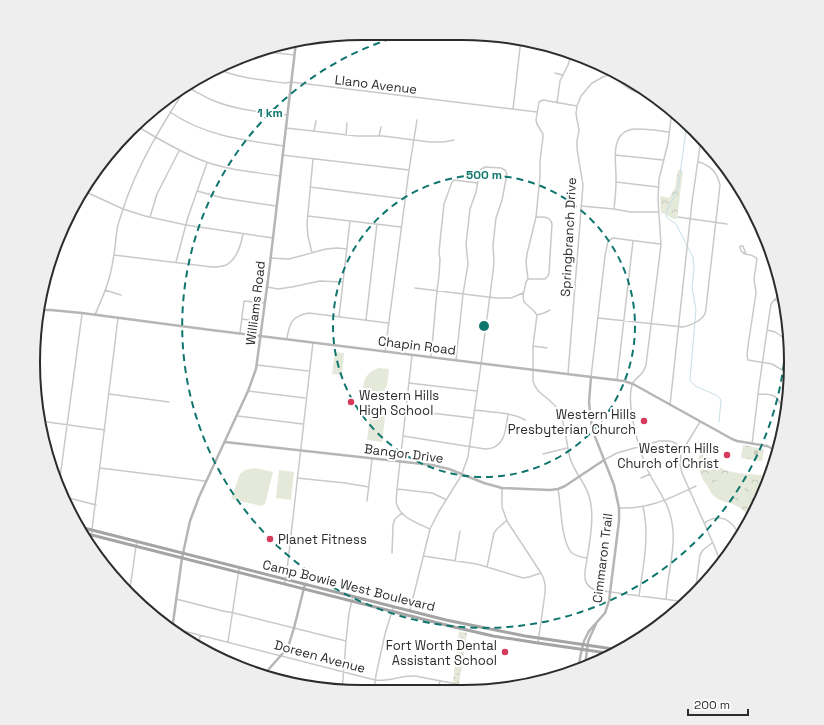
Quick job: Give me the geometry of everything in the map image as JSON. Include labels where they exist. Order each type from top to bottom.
[{"type":"main road","name":"Camp Bowie West Boulevard","points":[[86,528],[468,625],[538,638],[611,649]]},
{"type":"main road","name":"Camp Bowie West Boulevard","points":[[92,535],[352,602],[493,636],[603,652]]},
{"type":"main road","points":[[454,627],[466,628],[468,625]]},
{"type":"street","points":[[513,109],[521,46]]},
{"type":"street","name":"Williams Road","points":[[173,623],[182,558],[190,521],[206,482],[248,391],[257,365],[295,47]]},
{"type":"street","points":[[273,53],[294,56]]},
{"type":"street","points":[[557,103],[559,85],[570,59]]},
{"type":"street","name":"Llano Avenue","points":[[223,72],[249,79],[286,83],[291,82],[537,112]]},
{"type":"street","points":[[556,74],[562,75]]},
{"type":"street","points":[[608,75],[592,83],[584,93],[577,106],[543,100],[540,101],[538,105],[537,124],[543,134],[540,176],[536,217],[526,262],[528,279],[523,293],[524,302],[537,315],[533,346],[532,378],[534,386],[556,406],[560,413],[573,466],[589,496],[592,520],[584,578],[586,583],[595,590],[679,601]]},
{"type":"street","points":[[618,81],[623,86],[636,91]]},
{"type":"street","points":[[191,89],[213,100],[228,105],[252,111],[287,115]]},
{"type":"street","points":[[95,314],[110,275],[117,229],[123,209],[138,171],[180,96]]},
{"type":"street","name":"Springbranch Drive","points":[[568,374],[582,185],[577,149],[579,130],[576,114],[577,106]]},
{"type":"street","points":[[170,112],[188,122],[218,134],[238,139],[284,146]]},
{"type":"street","points":[[666,599],[672,551],[673,533],[671,517],[665,501],[646,465],[631,412],[631,399],[633,384],[643,373],[646,365],[661,244],[658,199],[659,187],[671,118]]},
{"type":"street","points":[[385,352],[416,120]]},
{"type":"street","points":[[314,131],[316,121]]},
{"type":"street","points":[[346,135],[347,123]]},
{"type":"street","points":[[379,136],[381,127]]},
{"type":"street","points":[[140,128],[179,151],[207,162],[226,167],[280,176]]},
{"type":"street","points":[[286,128],[430,142],[454,140]]},
{"type":"street","points":[[614,209],[616,182],[615,155],[618,139],[628,130],[635,129],[669,132]]},
{"type":"street","points":[[670,405],[692,202],[700,146]]},
{"type":"street","points":[[150,217],[157,194],[179,151]]},
{"type":"street","points":[[282,155],[409,170]]},
{"type":"street","points":[[615,155],[663,160]]},
{"type":"street","points":[[312,252],[308,236],[308,216],[313,159]]},
{"type":"street","points":[[176,262],[186,225],[207,162]]},
{"type":"street","points":[[598,318],[686,327],[703,317],[706,308],[720,188],[719,181],[714,171],[709,166],[699,162]]},
{"type":"street","points":[[408,616],[430,529],[462,474],[468,457],[490,298],[494,261],[493,245],[496,218],[502,200],[507,174],[505,170],[501,168],[485,167],[480,170],[478,183],[470,209],[466,244],[468,264],[463,294],[456,360]]},
{"type":"street","points":[[431,357],[436,291],[440,275],[440,232],[444,204],[454,180],[478,183]]},
{"type":"street","points":[[616,182],[659,187]]},
{"type":"street","points":[[310,187],[405,199]]},
{"type":"street","points":[[197,191],[223,198],[276,206]]},
{"type":"street","points":[[88,193],[123,209],[150,217],[186,225],[273,238]]},
{"type":"street","points":[[581,206],[630,212],[659,212]]},
{"type":"street","points":[[308,216],[401,227]]},
{"type":"street","points":[[528,279],[545,279],[549,273],[552,224],[551,220],[546,217],[536,217]]},
{"type":"street","points":[[678,217],[727,224]]},
{"type":"street","points":[[339,317],[350,221]]},
{"type":"street","points":[[366,320],[377,224]]},
{"type":"street","points":[[114,255],[212,267],[223,266],[233,259],[240,245],[243,234]]},
{"type":"street","points":[[591,376],[607,243],[613,238],[661,244]]},
{"type":"street","points":[[617,380],[633,241]]},
{"type":"street","points":[[270,258],[289,259],[326,249],[347,249]]},
{"type":"street","points":[[746,254],[754,256],[757,259],[754,279],[756,293],[748,346],[748,360],[774,364],[784,370]]},
{"type":"street","points":[[266,287],[278,289],[320,281],[343,282]]},
{"type":"street","points":[[415,288],[490,298],[507,298],[523,293]]},
{"type":"street","points":[[105,290],[121,295]]},
{"type":"street","points":[[752,444],[770,306],[777,296]]},
{"type":"street","points":[[774,300],[778,301]]},
{"type":"street","points":[[240,333],[244,301],[265,303]]},
{"type":"street","name":"Chapin Road","points":[[44,310],[95,314],[385,352],[617,380],[633,384],[700,422],[736,440],[772,448]]},
{"type":"street","points":[[537,315],[550,310]]},
{"type":"street","points":[[61,476],[82,313]]},
{"type":"street","points":[[286,339],[290,324],[298,317],[309,314],[388,323]]},
{"type":"street","points":[[92,535],[118,318]]},
{"type":"street","points":[[242,320],[255,321]]},
{"type":"street","points":[[767,330],[775,332],[783,337]]},
{"type":"street","points":[[284,584],[286,579],[313,342]]},
{"type":"street","points":[[533,346],[547,348]]},
{"type":"street","points":[[412,355],[396,504],[398,509],[409,519],[430,529]]},
{"type":"street","points":[[257,365],[309,372]]},
{"type":"street","name":"Cimmaron Trail","points":[[579,662],[582,644],[593,624],[602,617],[607,609],[619,521],[614,485],[592,429],[589,402],[591,376]]},
{"type":"street","points":[[409,383],[477,391]]},
{"type":"street","points":[[248,391],[306,398]]},
{"type":"street","points":[[109,394],[169,402]]},
{"type":"street","points":[[758,394],[774,396],[781,407]]},
{"type":"street","points":[[406,410],[473,418]]},
{"type":"street","points":[[474,410],[508,414],[517,416],[524,420]]},
{"type":"street","points":[[403,436],[488,449],[493,448],[504,439],[508,414]]},
{"type":"street","points":[[236,416],[303,424]]},
{"type":"street","points":[[45,422],[105,430]]},
{"type":"street","points":[[700,422],[680,456],[680,464],[688,490],[719,557]]},
{"type":"street","name":"Bangor Drive","points":[[224,442],[441,467],[502,488],[550,490],[565,486],[617,453],[664,441],[673,442],[684,448]]},
{"type":"street","points":[[543,454],[568,448]]},
{"type":"street","points":[[367,501],[372,459]]},
{"type":"street","points":[[100,468],[206,482]]},
{"type":"street","points":[[640,478],[650,474]]},
{"type":"street","points":[[297,478],[369,487]]},
{"type":"street","points":[[618,508],[649,506],[665,501],[696,486]]},
{"type":"street","points":[[502,488],[502,507],[507,521],[542,573],[545,580],[546,585],[538,643]]},
{"type":"street","points":[[397,489],[432,493],[446,500]]},
{"type":"street","points":[[558,489],[563,527],[568,547],[576,555],[587,558]]},
{"type":"street","points":[[70,499],[96,505]]},
{"type":"street","points":[[639,596],[646,539],[646,522],[643,507]]},
{"type":"street","points":[[392,553],[393,525],[402,513]]},
{"type":"street","points":[[704,523],[711,519],[724,518],[733,525],[737,531]]},
{"type":"street","points":[[487,567],[494,533],[507,521]]},
{"type":"street","points":[[455,561],[460,531]]},
{"type":"street","points":[[130,587],[137,541]]},
{"type":"street","points":[[696,584],[700,555],[703,550],[713,543]]},
{"type":"street","points":[[423,556],[477,564],[523,578],[542,573]]},
{"type":"street","points":[[228,642],[239,567]]},
{"type":"street","points":[[268,671],[282,655],[289,644],[305,584]]},
{"type":"street","points":[[343,684],[349,612],[353,596]]},
{"type":"street","points":[[176,599],[346,641]]},
{"type":"street","points":[[375,685],[385,634],[393,606]]},
{"type":"street","name":"Cimmaron Trail","points":[[586,660],[590,637],[596,623]]},
{"type":"street","name":"Doreen Avenue","points":[[184,632],[282,655],[375,680],[383,681],[409,676],[461,685]]},
{"type":"street","points":[[199,641],[200,635]]},
{"type":"street","points":[[439,685],[440,681]]},
{"type":"green space","points":[[678,170],[683,171],[677,219],[673,219],[661,213],[660,196],[669,198],[675,188]]},
{"type":"green space","points":[[335,352],[344,353],[342,375],[332,374]]},
{"type":"green space","points":[[379,368],[389,369],[387,386],[385,390],[380,392],[363,389],[364,381],[367,376],[372,371]]},
{"type":"green space","points":[[371,407],[386,409],[382,442],[367,440]]},
{"type":"green space","points":[[743,445],[764,449],[762,461],[741,458]]},
{"type":"green space","points":[[700,454],[711,459],[725,470],[762,475],[759,486],[746,514],[739,507],[719,500],[711,493],[700,473]]},
{"type":"green space","points":[[255,468],[273,472],[265,504],[261,506],[231,499],[240,474],[245,470]]},
{"type":"green space","points":[[279,470],[294,472],[291,500],[276,498]]},
{"type":"green space","points":[[717,477],[745,481],[744,496],[715,492]]},
{"type":"green space","points":[[459,631],[467,633],[459,685],[453,685]]},
{"type":"waterway","points":[[686,130],[678,189],[667,210],[666,217],[676,224],[693,257],[694,268],[692,288],[696,309],[690,380],[695,386],[718,396],[721,400],[719,422]]},
{"type":"place","name":"Western Hills High School","points":[[351,402]]},
{"type":"place","name":"Western Hills Presbyterian Church","points":[[644,421]]},
{"type":"place","name":"Western Hills Church of Christ","points":[[727,455]]},
{"type":"place","name":"Planet Fitness","points":[[270,539]]},
{"type":"place","name":"Fort Worth Dental Assistant School","points":[[505,652]]}]
